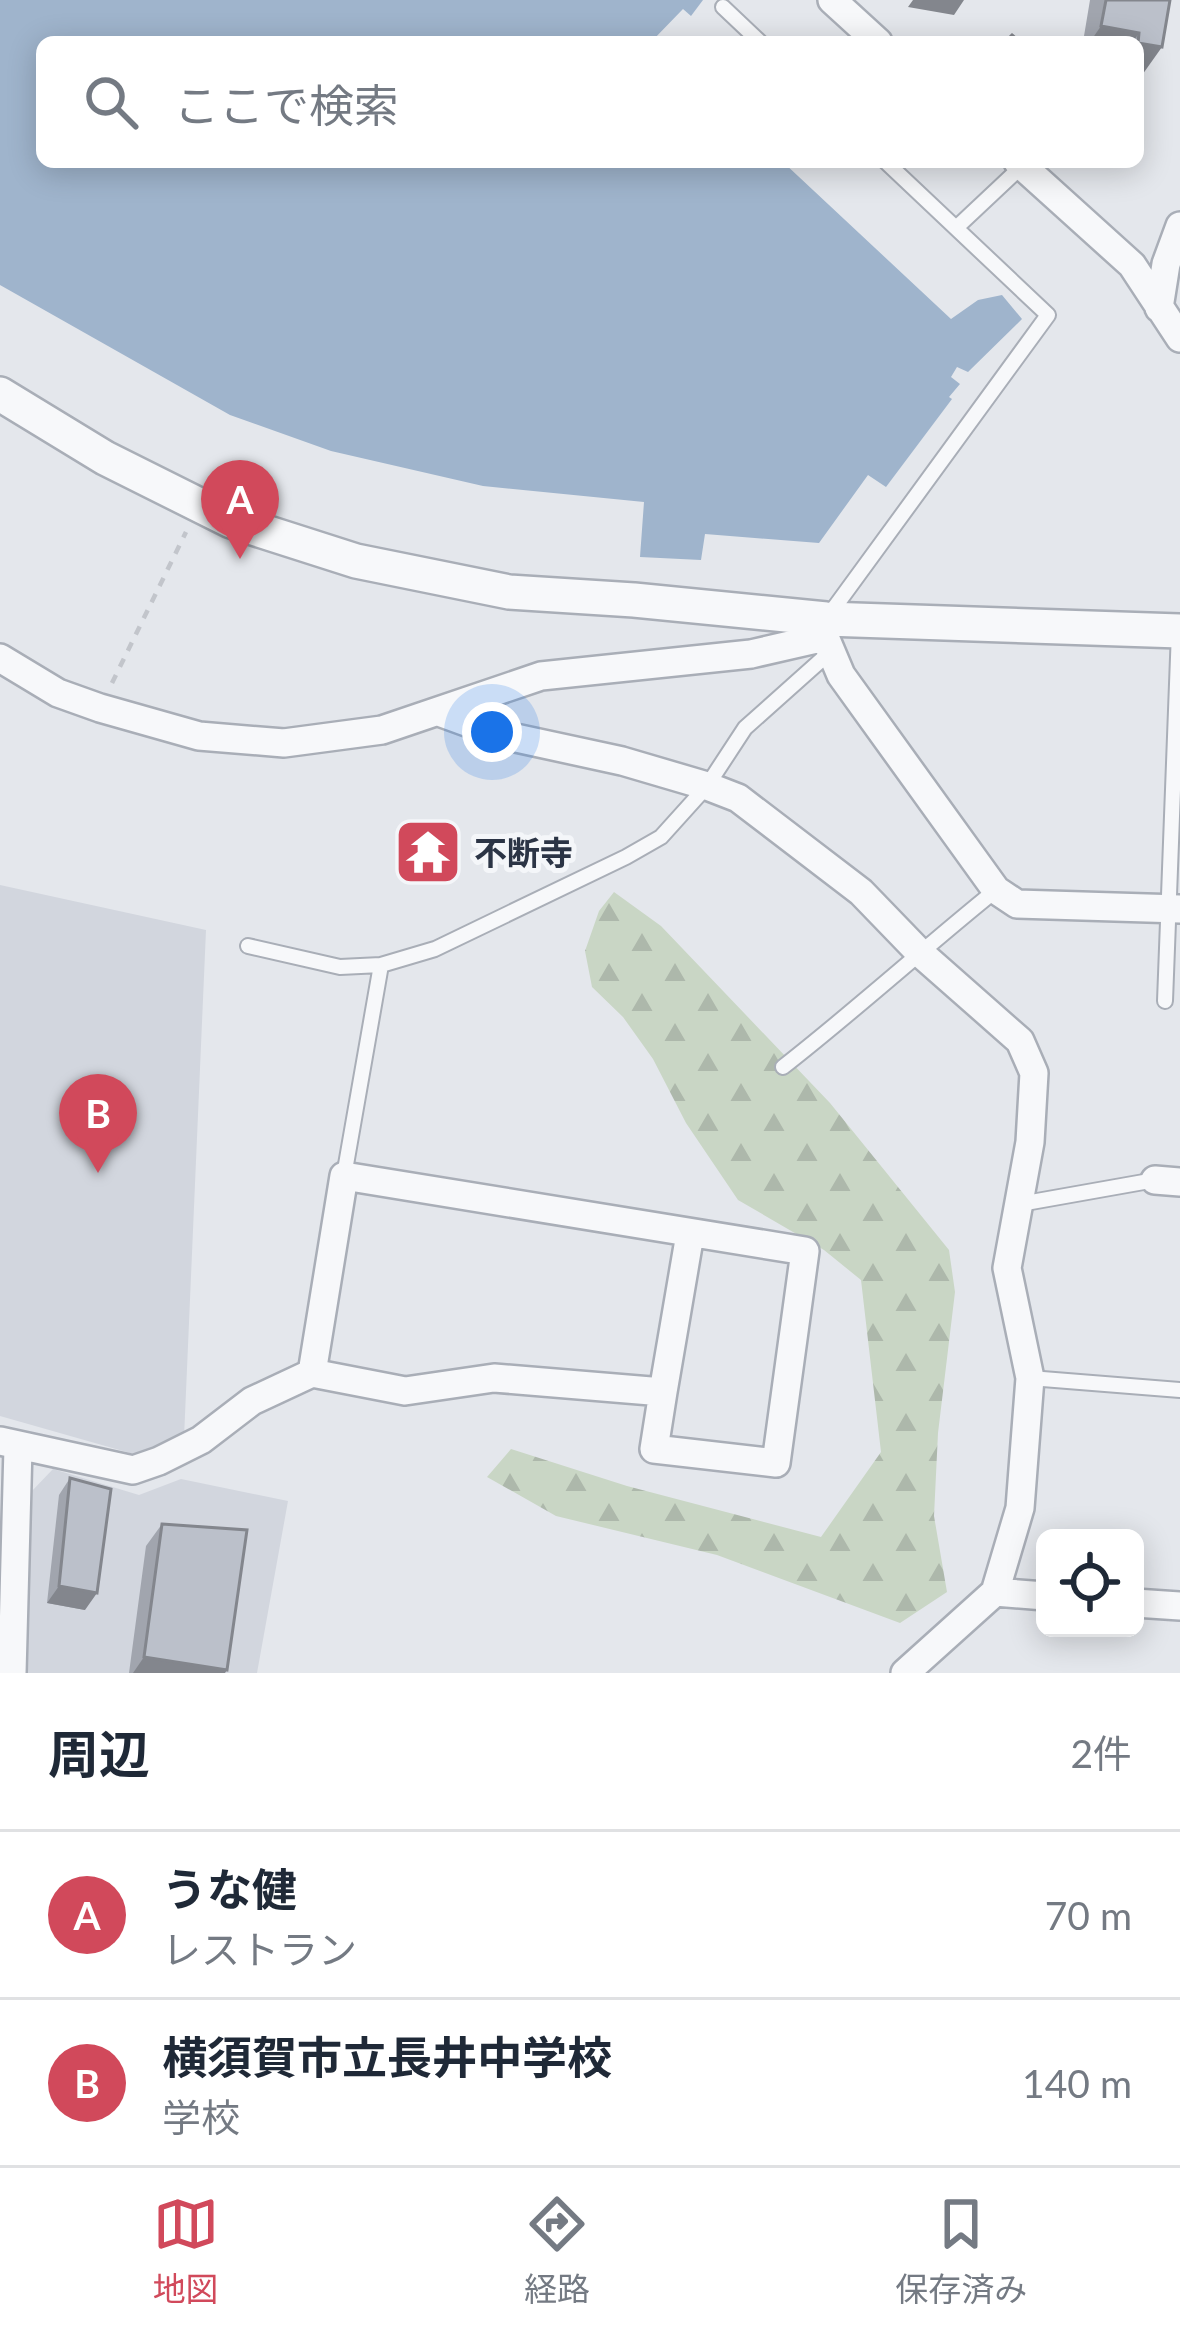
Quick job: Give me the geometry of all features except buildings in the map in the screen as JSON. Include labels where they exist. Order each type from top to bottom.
[{"type":"street","points":[[832,0],[871,36]]},
{"type":"street","points":[[1024,168],[1132,265],[1180,338]]},
{"type":"street","points":[[1159,308],[1166,264],[1180,226]]},
{"type":"street","points":[[0,394],[105,458],[231,521],[356,561],[509,592],[634,600],[827,636],[1180,632]]},
{"type":"street","points":[[0,658],[58,693],[100,708],[199,736],[284,743],[382,730],[541,676],[768,651],[827,636]]},
{"type":"street","points":[[827,636],[841,675],[996,890],[1017,904],[1175,909]]},
{"type":"street","points":[[439,712],[502,735],[622,761],[738,799],[861,892],[919,952],[1020,1041],[1034,1073],[1030,1142],[1007,1268],[1030,1378],[1020,1508],[995,1592],[905,1673]]},
{"type":"street","points":[[312,1373],[344,1176],[805,1251],[776,1463],[654,1449],[690,1234]]},
{"type":"street","points":[[12,1673],[9,1444],[134,1470],[201,1440],[252,1401],[312,1373],[405,1391],[494,1378],[663,1392]]},
{"type":"street","points":[[995,1592],[1036,1594]]},
{"type":"street","points":[[1144,1604],[1180,1606]]},
{"type":"lane","points":[[723,7],[754,36]]},
{"type":"lane","points":[[248,946],[340,967],[381,965],[435,950],[662,837],[707,786],[745,728],[827,636],[1048,315],[892,168]]},
{"type":"lane","points":[[956,228],[1016,168]]},
{"type":"lane","points":[[1165,1001],[1175,909],[1180,632]]},
{"type":"lane","points":[[783,1067],[996,890]]},
{"type":"lane","points":[[344,1176],[381,965]]},
{"type":"lane","points":[[1020,1204],[1167,1181]]},
{"type":"lane","points":[[1030,1378],[1180,1390]]},
{"type":"path","points":[[100,708],[200,505]]},
{"type":"shaded area","points":[[0,885],[206,930],[184,1438],[137,1455],[0,1416]]},
{"type":"shaded area","points":[[53,1469],[139,1495],[181,1479],[288,1501],[257,1673],[20,1673],[31,1492]]},
{"type":"green space","points":[[614,892],[661,926],[830,1103],[949,1250],[955,1292],[938,1433],[934,1516],[947,1592],[900,1623],[717,1555],[556,1516],[487,1477],[511,1449],[627,1486],[821,1537],[881,1452],[861,1280],[824,1250],[738,1200],[686,1123],[653,1059],[623,1017],[592,987],[585,951],[599,911]]},
{"type":"water","points":[[0,0],[703,0],[691,16],[683,9],[657,36],[36,36],[36,168],[789,168],[951,319],[978,300],[1002,295],[1022,319],[968,372],[957,367],[951,377],[960,384],[952,399],[886,487],[868,475],[819,543],[705,534],[701,560],[640,557],[644,502],[483,486],[331,451],[230,415],[0,285]]},
{"type":"place","name":"うな健","points":[[240,559]]},
{"type":"place","name":"不断寺","points":[[428,852]]},
{"type":"place","name":"横須賀市立長井中学校","points":[[98,1173]]}]
